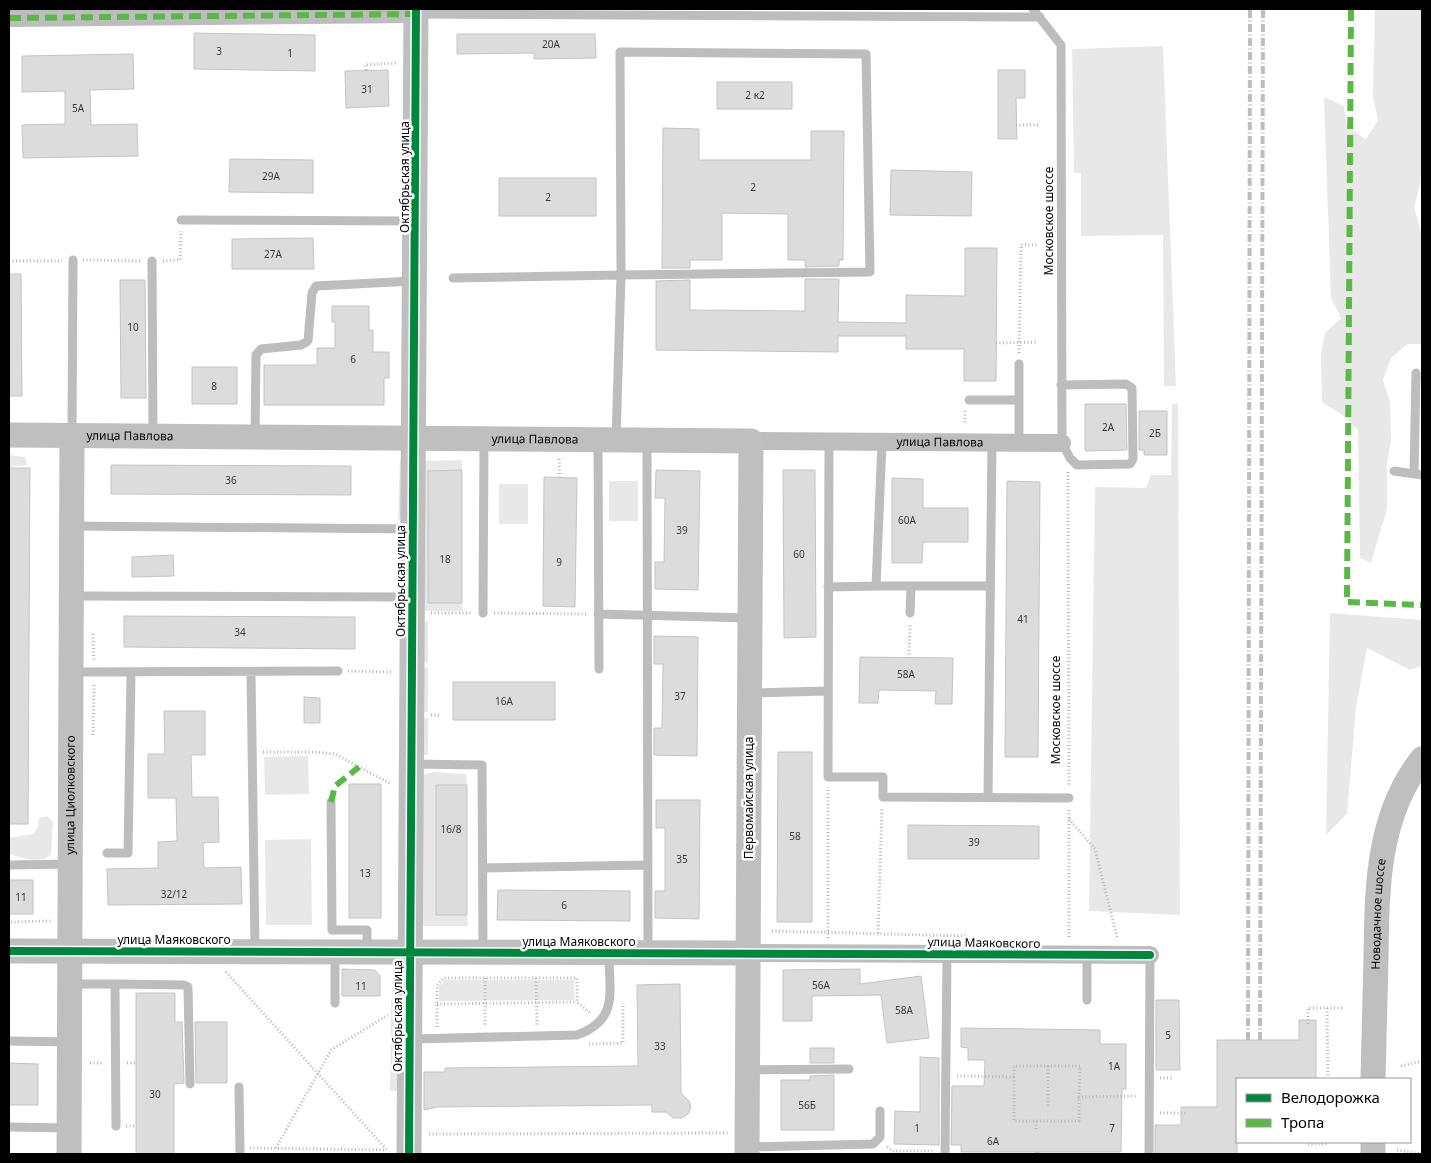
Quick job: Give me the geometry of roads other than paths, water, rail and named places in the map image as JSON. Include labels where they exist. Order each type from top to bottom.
[{"type":"street","points":[[9,18],[72,13],[416,12]]},
{"type":"street","name":"Октябрьская улица","points":[[416,12],[416,281],[412,529],[418,605],[412,764],[409,1039],[416,1144]]},
{"type":"street","name":"улица Павлова","points":[[9,435],[1062,443]]},
{"type":"street","name":"улица Циолковского","points":[[69,1154],[69,951],[72,864],[72,435]]},
{"type":"street","name":"Первомайская улица","points":[[743,1145],[748,1070],[750,441]]},
{"type":"street","name":"Новодачное шоссе","points":[[1374,1078],[1378,876],[1391,817],[1401,793],[1422,759]]},
{"type":"street","name":"улица Маяковского","points":[[9,951],[1150,955]]},
{"type":"lane","name":"Московское шоссе","points":[[1033,9],[1061,45],[1062,443]]},
{"type":"lane","points":[[416,12],[1040,17]]},
{"type":"lane","points":[[453,278],[621,275],[870,272],[866,54],[620,52],[621,275],[607,440],[598,614],[599,669]]},
{"type":"lane","points":[[181,220],[416,221]]},
{"type":"lane","points":[[72,435],[73,260]]},
{"type":"lane","points":[[152,261],[153,436]]},
{"type":"lane","points":[[255,437],[256,355],[261,349],[301,346],[308,341],[312,293],[316,286],[416,281]]},
{"type":"lane","points":[[1019,364],[1019,443]]},
{"type":"lane","points":[[1394,472],[1418,474],[1416,373]]},
{"type":"lane","points":[[1061,385],[1130,386],[1132,388],[1133,459],[1130,464],[1123,465],[1077,465],[1070,458],[1062,443]]},
{"type":"lane","points":[[970,400],[1019,400]]},
{"type":"lane","points":[[484,439],[484,613]]},
{"type":"lane","points":[[648,440],[648,953]]},
{"type":"lane","points":[[829,442],[828,777],[883,777],[883,797],[1069,798]]},
{"type":"lane","points":[[876,586],[882,442]]},
{"type":"lane","points":[[988,797],[992,442]]},
{"type":"lane","points":[[73,526],[412,529]]},
{"type":"lane","points":[[828,587],[989,586]]},
{"type":"lane","points":[[910,613],[911,587]]},
{"type":"lane","points":[[72,596],[418,605]]},
{"type":"lane","points":[[598,614],[750,618]]},
{"type":"lane","points":[[72,672],[338,672]]},
{"type":"lane","points":[[251,672],[255,952]]},
{"type":"lane","points":[[107,853],[128,853],[131,673]]},
{"type":"lane","points":[[750,693],[827,691]]},
{"type":"lane","points":[[412,764],[482,765],[483,952]]},
{"type":"lane","points":[[331,802],[332,930],[368,930],[368,952]]},
{"type":"lane","points":[[9,865],[72,864]]},
{"type":"lane","points":[[483,868],[648,865]]},
{"type":"lane","points":[[335,952],[335,1004]]},
{"type":"lane","points":[[409,1039],[577,1035],[592,1030],[601,1022],[609,1007],[609,954]]},
{"type":"lane","points":[[945,1153],[947,954]]},
{"type":"lane","points":[[1087,1000],[1088,955]]},
{"type":"lane","points":[[1149,1154],[1150,955]]},
{"type":"lane","points":[[69,984],[184,985],[188,987],[190,1084]]},
{"type":"lane","points":[[115,984],[116,1126]]},
{"type":"lane","points":[[9,1041],[70,1042]]},
{"type":"lane","points":[[748,1070],[849,1069]]},
{"type":"lane","points":[[239,1087],[240,1151]]},
{"type":"lane","points":[[743,1145],[873,1144],[878,1141],[880,1110]]},
{"type":"lane","points":[[9,1127],[70,1128]]},
{"type":"railway","points":[[1248,1040],[1250,9]]},
{"type":"railway","points":[[1260,1040],[1263,9]]}]
